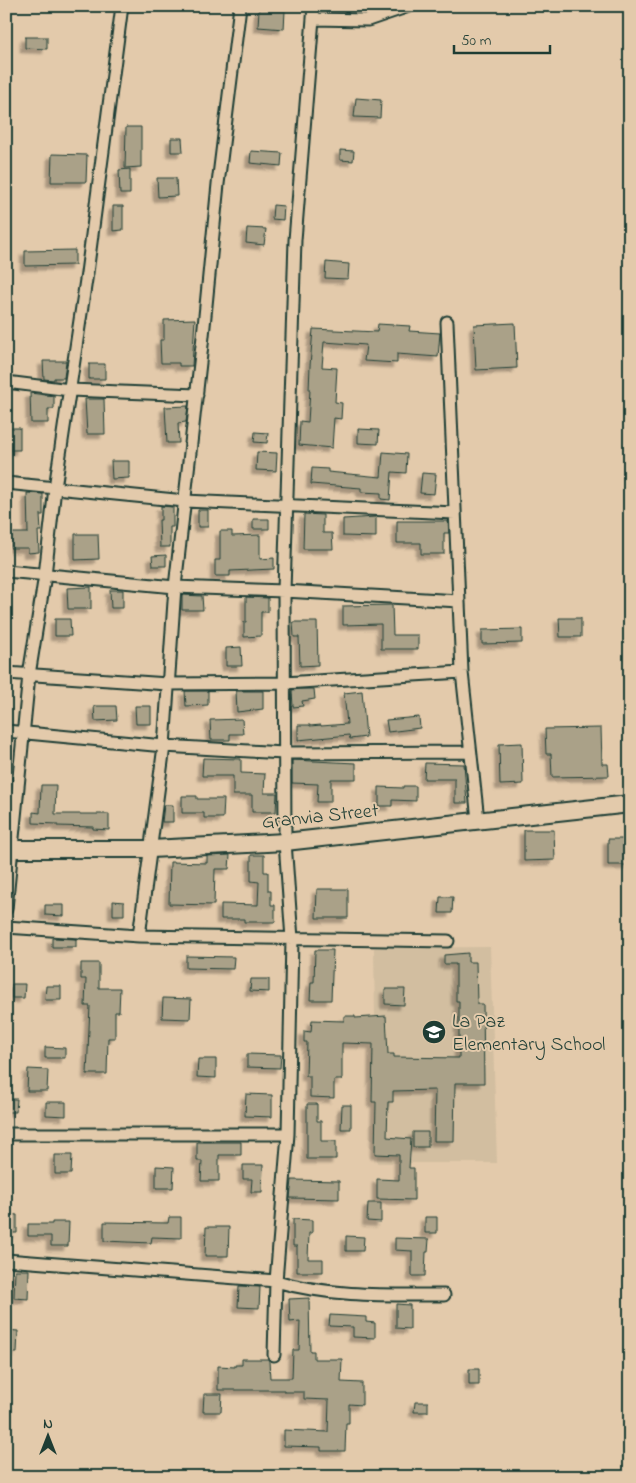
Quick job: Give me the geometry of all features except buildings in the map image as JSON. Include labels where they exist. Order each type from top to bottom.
[{"type":"street","points":[[6,909],[29,675],[45,575],[54,488],[70,390],[122,6]]},
{"type":"street","points":[[139,936],[164,746],[175,587],[218,184],[240,6]]},
{"type":"street","points":[[274,1355],[276,1281],[288,1134],[292,939],[285,842],[284,590],[295,240],[314,6]]},
{"type":"street","points":[[313,19],[368,20],[409,6]]},
{"type":"street","points":[[448,322],[462,672],[478,820]]},
{"type":"street","points":[[6,382],[70,390],[196,395]]},
{"type":"street","points":[[6,482],[185,501],[456,513]]},
{"type":"street","points":[[6,571],[175,587],[284,590],[458,600]]},
{"type":"street","points":[[6,673],[168,684],[284,683],[462,672]]},
{"type":"street","points":[[6,731],[164,746],[284,753],[470,752]]},
{"type":"street","name":"Granvia Street","points":[[13,849],[151,849],[285,842],[630,804]]},
{"type":"street","points":[[6,927],[139,936],[448,941]]},
{"type":"street","points":[[6,1134],[288,1134]]},
{"type":"street","points":[[6,1260],[276,1281],[291,1286],[362,1295],[444,1295]]},
{"type":"shaded area","name":"La Paz Elementary School","points":[[490,947],[497,1163],[377,1163],[374,948]]},
{"type":"place","name":"La Paz Elementary School","points":[[434,1032]]}]
